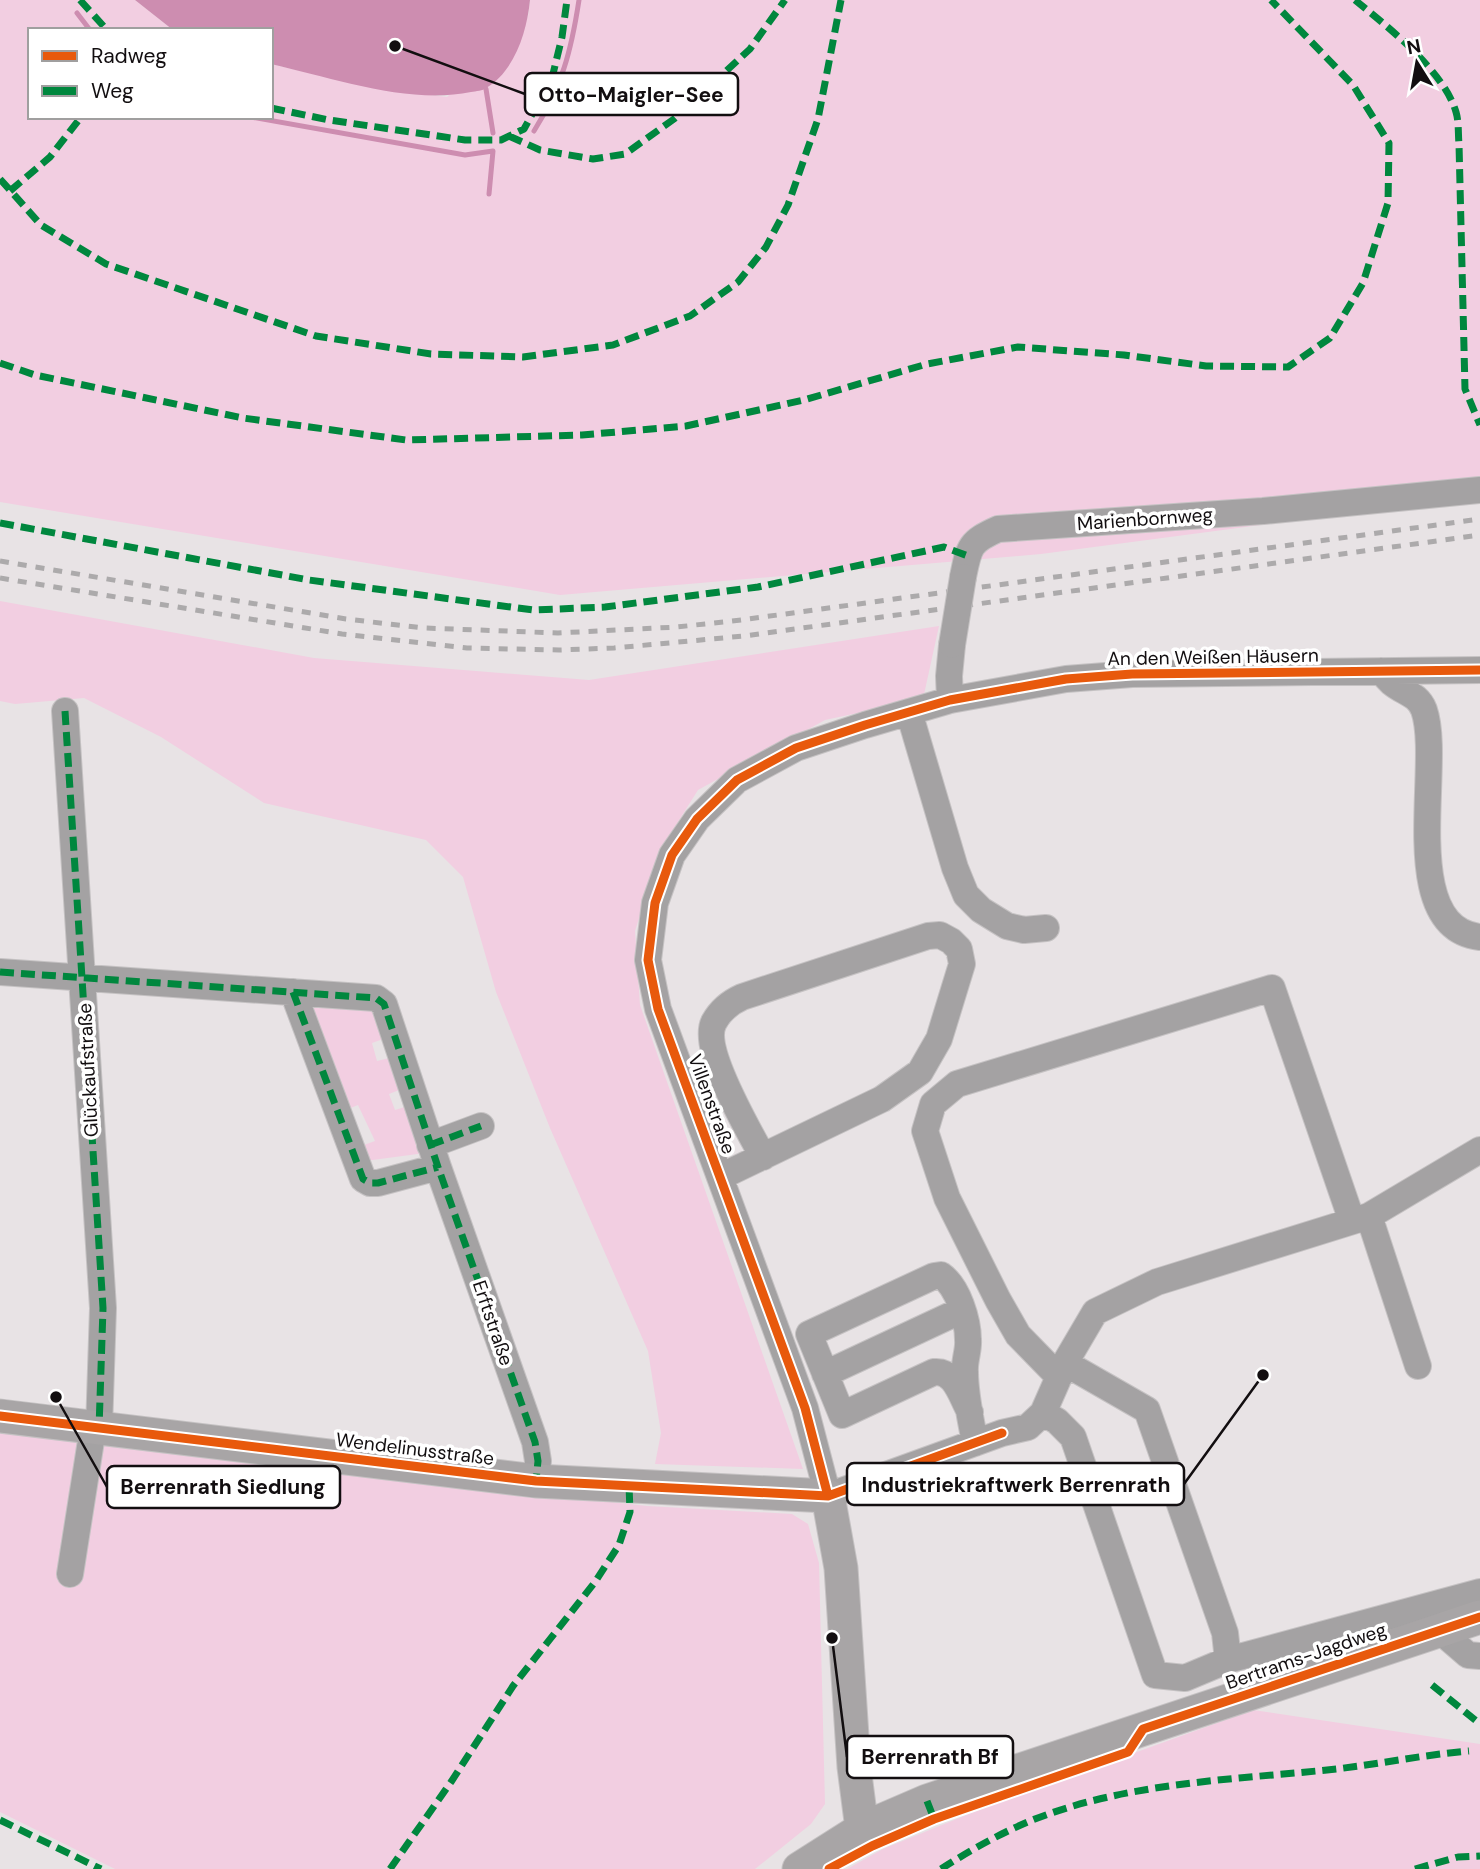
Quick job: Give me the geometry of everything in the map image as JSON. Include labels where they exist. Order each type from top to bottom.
[{"type":"main road","name":"Wendelinusstraße","points":[[0,1416],[536,1481],[828,1496]]},
{"type":"main road","name":"Villenstraße","points":[[828,1496],[841,1568],[853,1767],[862,1829]]},
{"type":"main road","name":"Bertrams-Jagdweg","points":[[799,1869],[862,1829],[927,1801],[1480,1618]]},
{"type":"street","name":"Marienbornweg","points":[[950,701],[948,676],[968,556],[977,539],[998,530],[1263,511],[1480,490]]},
{"type":"street","name":"An den Weißen Häusern","points":[[950,701],[1066,679],[1132,674],[1480,670]]},
{"type":"street","points":[[1381,671],[1393,684],[1418,699],[1426,718],[1428,871],[1433,891],[1448,921],[1461,931],[1480,937]]},
{"type":"street","name":"Villenstraße","points":[[828,1496],[805,1408],[658,1009],[648,960],[655,903],[672,855],[697,819],[737,780],[796,748],[950,701]]},
{"type":"street","name":"Glückaufstraße","points":[[65,711],[103,1308],[96,1429],[70,1574]]},
{"type":"street","points":[[909,712],[955,868],[966,895],[981,910],[1007,926],[1024,930],[1046,928]]},
{"type":"street","points":[[720,1177],[762,1157],[882,1099],[920,1072],[939,1039],[962,964],[959,949],[951,941],[940,935],[929,936],[742,997],[730,1003],[714,1021],[711,1030],[724,1082],[762,1157]]},
{"type":"street","name":"Erftstraße","points":[[0,972],[376,998],[384,1004],[434,1156],[535,1442],[538,1461],[536,1481]]},
{"type":"street","points":[[1228,1660],[1225,1633],[1147,1410],[1062,1370],[1018,1335],[947,1198],[925,1131],[933,1104],[957,1084],[1272,988],[1419,1366]]},
{"type":"street","points":[[293,992],[363,1179],[370,1184],[378,1183],[434,1156],[481,1126]]},
{"type":"street","points":[[828,1496],[1002,1433],[1028,1427],[1043,1413],[1062,1370],[1095,1312],[1157,1282],[1360,1219],[1480,1150]]},
{"type":"street","points":[[970,1412],[950,1374],[943,1371],[934,1372],[842,1415],[809,1334],[941,1275],[947,1280],[962,1310],[968,1339],[964,1371],[975,1443]]},
{"type":"street","points":[[825,1374],[962,1310]]},
{"type":"street","points":[[1043,1413],[1057,1421],[1073,1437],[1155,1675],[1185,1678],[1228,1660],[1480,1592]]},
{"type":"street","points":[[1438,1630],[1468,1654],[1480,1656]]},
{"type":"shaded area","points":[[0,0],[135,0],[170,28],[28,28],[28,119],[273,119],[273,64],[380,89],[447,97],[528,17],[530,0],[1480,0],[1480,496],[1041,554],[560,595],[0,502]]},
{"type":"shaded area","points":[[135,0],[530,0],[518,49],[505,71],[483,90],[447,95],[397,93],[273,64],[273,28],[170,28]]},
{"type":"shaded area","points":[[0,601],[314,658],[589,680],[939,626],[923,699],[825,720],[698,790],[661,849],[635,931],[640,1005],[803,1469],[655,1464],[661,1433],[648,1351],[550,1128],[496,992],[463,877],[426,840],[264,803],[161,737],[84,698],[15,704],[0,701]]},
{"type":"shaded area","points":[[374,1006],[386,1038],[372,1043],[377,1061],[393,1057],[404,1088],[389,1094],[395,1110],[408,1106],[425,1153],[365,1161],[361,1146],[375,1141],[358,1105],[348,1109],[313,1007]]},
{"type":"shaded area","points":[[0,1433],[647,1506],[792,1514],[808,1524],[819,1563],[825,1804],[811,1824],[755,1869],[115,1869],[0,1812]]},
{"type":"shaded area","points":[[1253,1710],[1480,1744],[1480,1869],[847,1869],[883,1849],[996,1803]]},
{"type":"waterway","points":[[534,131],[552,99],[564,68],[579,0]]},
{"type":"waterway","points":[[77,13],[88,28]]},
{"type":"waterway","points":[[486,89],[493,133]]},
{"type":"waterway","points":[[262,119],[465,155],[493,151],[489,194]]},
{"type":"railway","points":[[0,561],[346,619],[424,628],[558,633],[677,627],[741,620],[1480,519]]},
{"type":"railway","points":[[0,578],[342,634],[467,648],[559,650],[614,648],[744,636],[1480,535]]},
{"type":"marked path","points":[[80,0],[105,28]]},
{"type":"marked path","points":[[273,108],[329,120],[465,140],[501,140],[524,129],[552,78],[567,0]]},
{"type":"marked path","points":[[509,136],[540,150],[593,159],[625,154],[674,119],[750,49],[785,0]]},
{"type":"marked path","points":[[0,179],[41,225],[106,264],[316,336],[431,354],[523,357],[613,345],[690,316],[738,282],[766,247],[788,205],[818,119],[841,0]]},
{"type":"marked path","points":[[0,363],[35,375],[243,418],[406,440],[582,435],[686,426],[804,400],[927,364],[1018,347],[1124,355],[1206,366],[1288,367],[1330,338],[1363,283],[1388,203],[1389,143],[1353,85],[1271,0]]},
{"type":"marked path","points":[[1355,0],[1398,36],[1427,66],[1440,81],[1456,112],[1465,389],[1480,425]]},
{"type":"marked path","points":[[10,191],[50,157],[79,119]]},
{"type":"marked path","points":[[0,523],[309,580],[533,610],[605,607],[758,587],[944,547],[968,556]]},
{"type":"marked path","points":[[65,711],[103,1308],[99,1429]]},
{"type":"marked path","points":[[0,972],[376,998],[384,1004],[535,1442],[538,1461],[536,1481]]},
{"type":"marked path","points":[[293,992],[363,1179],[378,1183],[438,1167]]},
{"type":"marked path","points":[[430,1145],[481,1126]]},
{"type":"marked path","points":[[390,1869],[513,1686],[595,1582],[619,1545],[630,1512],[629,1485]]},
{"type":"marked path","points":[[1432,1685],[1480,1724]]},
{"type":"marked path","points":[[941,1869],[1018,1826],[1102,1798],[1176,1785],[1327,1770],[1469,1751]]},
{"type":"marked path","points":[[927,1801],[934,1819]]},
{"type":"marked path","points":[[0,1820],[101,1869]]},
{"type":"marked path","points":[[1415,1869],[1458,1857],[1480,1856]]},
{"type":"cycle path","points":[[828,1496],[805,1408],[658,1009],[648,960],[655,903],[672,855],[697,819],[737,780],[796,748],[950,700],[1066,679],[1132,674],[1480,670]]},
{"type":"cycle path","points":[[0,1416],[536,1481],[828,1496],[1002,1433]]},
{"type":"cycle path","points":[[829,1869],[872,1846],[934,1819],[1128,1752],[1143,1729],[1480,1617]]},
{"type":"place","name":"Otto-Maigler-See","points":[[395,46]]},
{"type":"place","name":"Industriekraftwerk Berrenrath","points":[[1263,1375]]},
{"type":"place","name":"Berrenrath Siedlung","points":[[56,1397]]},
{"type":"place","name":"Berrenrath Bf","points":[[832,1638]]}]
